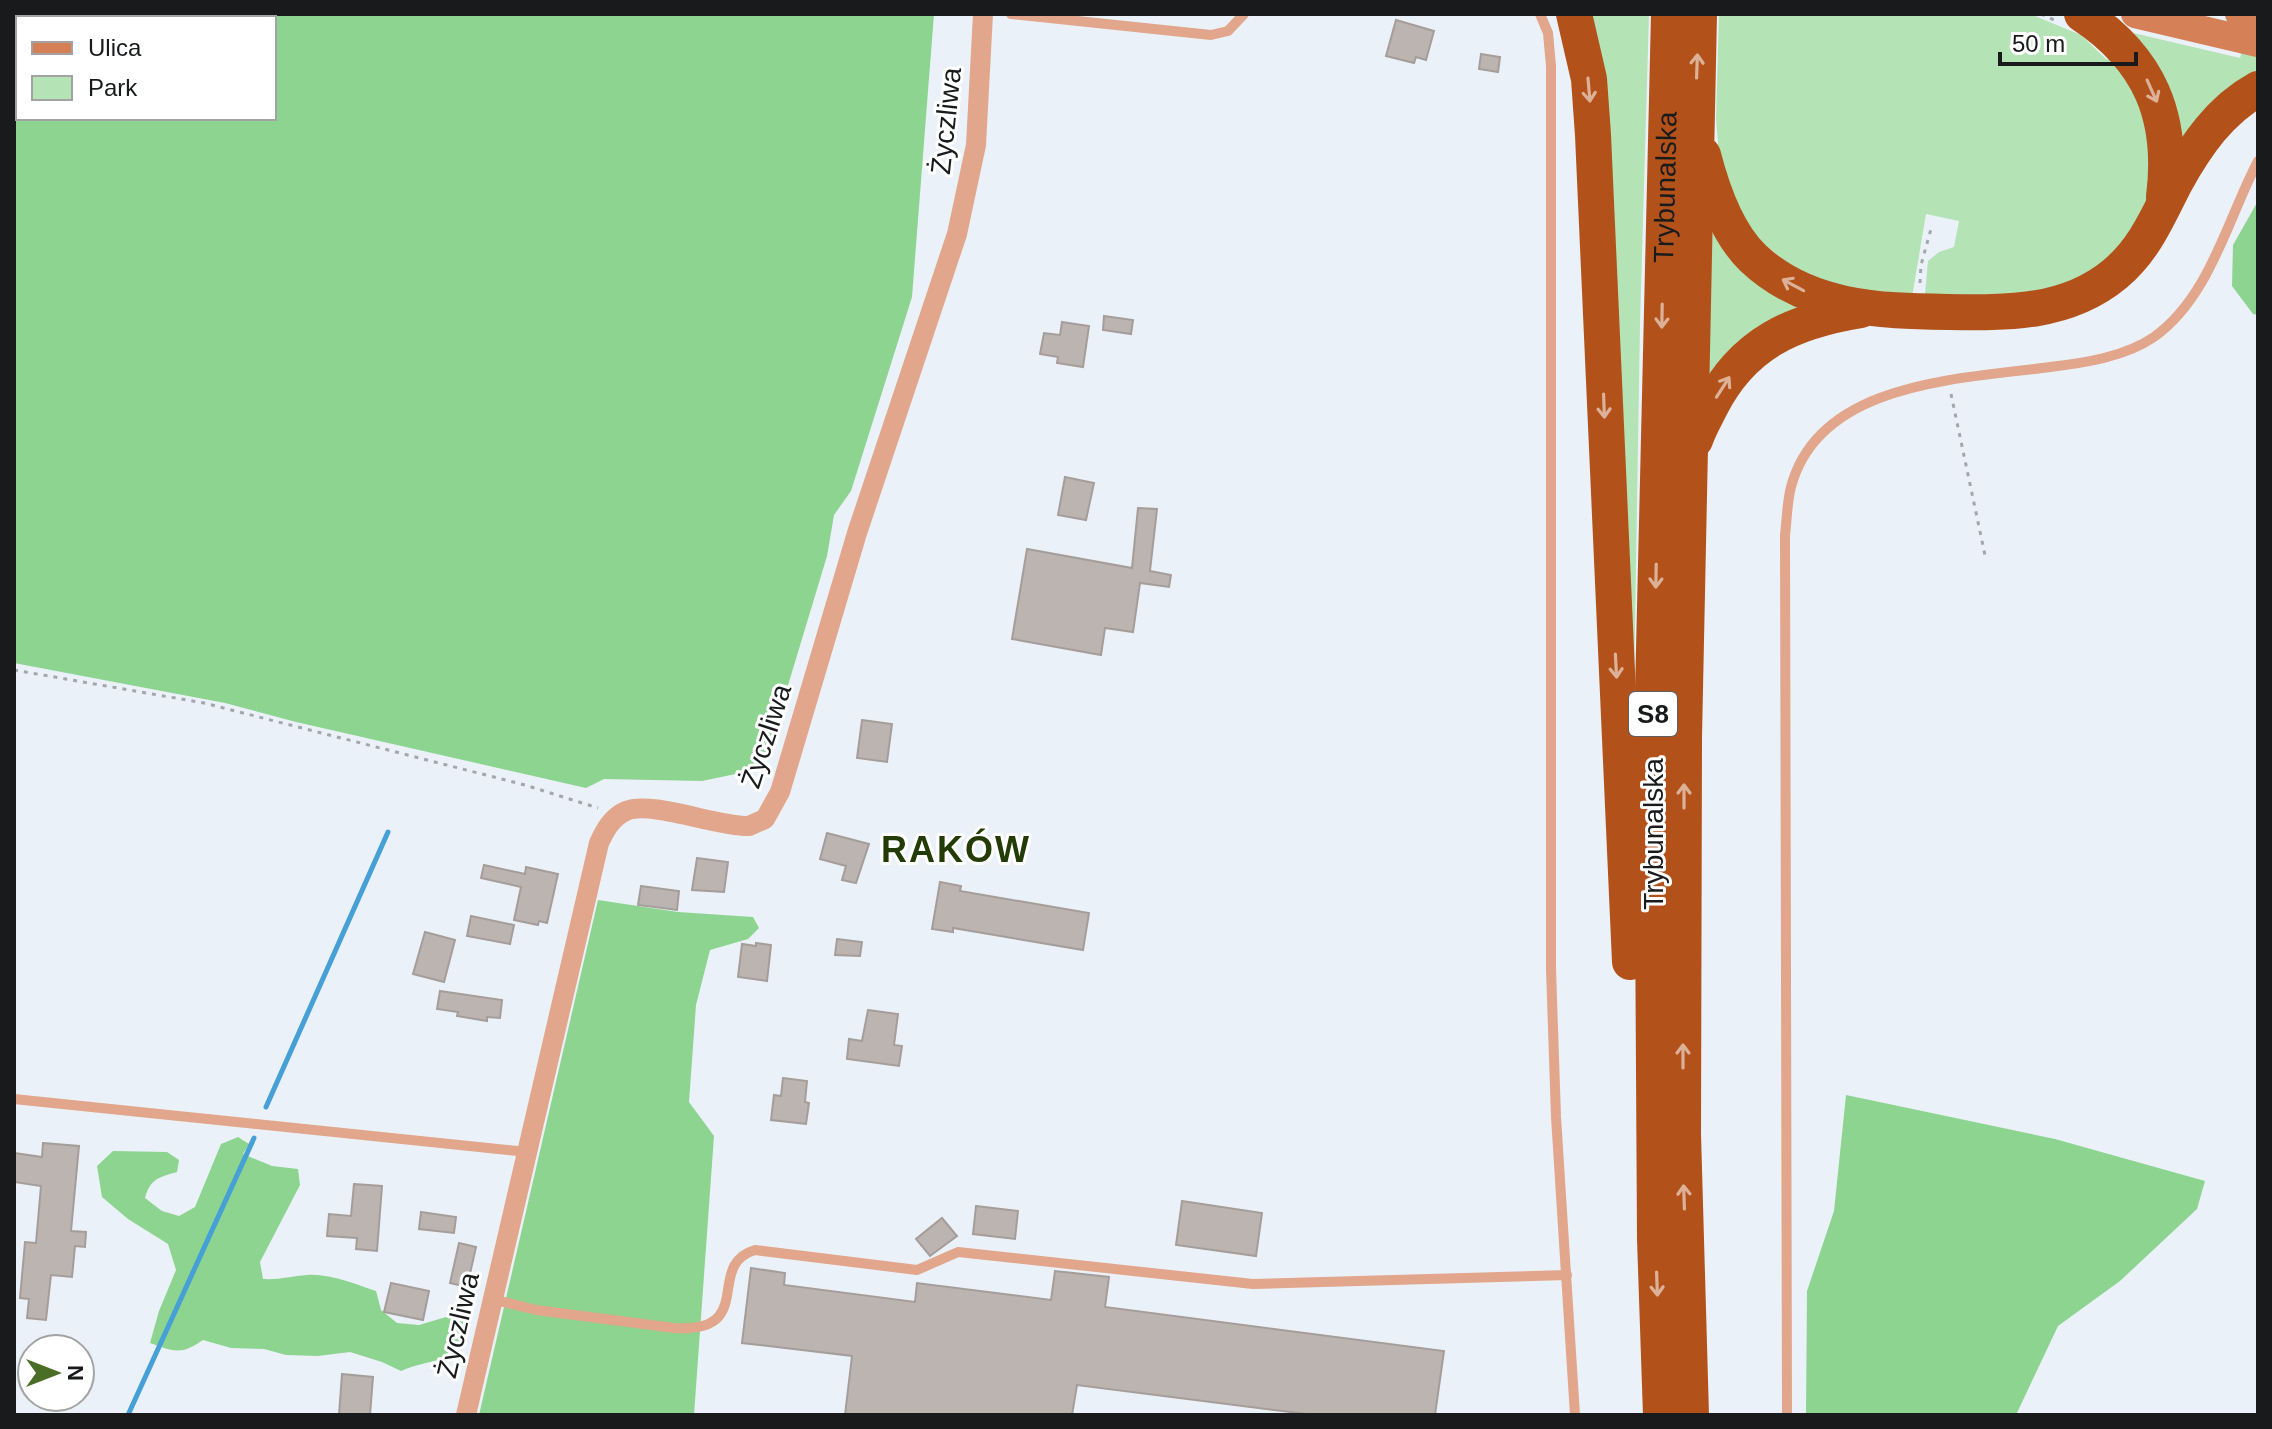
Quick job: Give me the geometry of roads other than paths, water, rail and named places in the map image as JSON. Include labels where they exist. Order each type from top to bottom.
[{"type":"highway","points":[[1574,14],[1584,48],[1593,135],[1638,1121],[1655,1239]]},
{"type":"highway","name":"Trybunalska","points":[[1661,1415],[1655,1239],[1652,735],[1669,14]]},
{"type":"highway","name":"S8","points":[[1690,457],[1699,14]]},
{"type":"highway","points":[[2082,14],[2116,40],[2138,66],[2154,92],[2167,145],[2166,182],[2159,217]]},
{"type":"highway","points":[[1690,457],[1697,434],[1729,377],[1746,358],[1777,335],[1801,324],[1866,310],[1990,313],[2031,310],[2077,297],[2106,281],[2129,261],[2147,239],[2175,183],[2209,129],[2239,101],[2258,89]]},
{"type":"highway","points":[[1696,119],[1711,180],[1730,226],[1746,251],[1772,273],[1803,290],[1866,310]]},
{"type":"highway","name":"Trybunalska","points":[[1690,457],[1684,753],[1683,1134],[1691,1415]]},
{"type":"main road","points":[[2135,14],[2258,43]]},
{"type":"main road","points":[[2239,14],[2258,21]]},
{"type":"street","name":"Życzliwa","points":[[466,1415],[599,843],[613,819],[624,812],[644,808],[749,826],[765,819],[780,792],[857,533],[960,220],[976,145],[983,14]]},
{"type":"lane","points":[[1011,14],[1211,35],[1228,31],[1244,14]]},
{"type":"lane","points":[[1540,14],[1548,33],[1551,66],[1551,969],[1556,1117],[1575,1415]]},
{"type":"lane","points":[[1787,1415],[1785,535],[1791,486],[1806,452],[1830,426],[1861,404],[1886,394],[1949,382],[2074,364],[2120,353],[2152,338],[2178,317],[2200,286],[2258,161]]},
{"type":"lane","points":[[14,1099],[527,1152]]},
{"type":"lane","points":[[492,1299],[536,1310],[697,1328],[709,1325],[718,1318],[728,1295],[733,1266],[744,1253],[755,1250],[917,1270],[958,1252],[1253,1284],[1567,1275]]},
{"type":"waterway","points":[[266,1107],[388,832]]},
{"type":"waterway","points":[[128,1415],[254,1138]]},
{"type":"district","name":"RAKÓW","points":[[956,849]]}]
